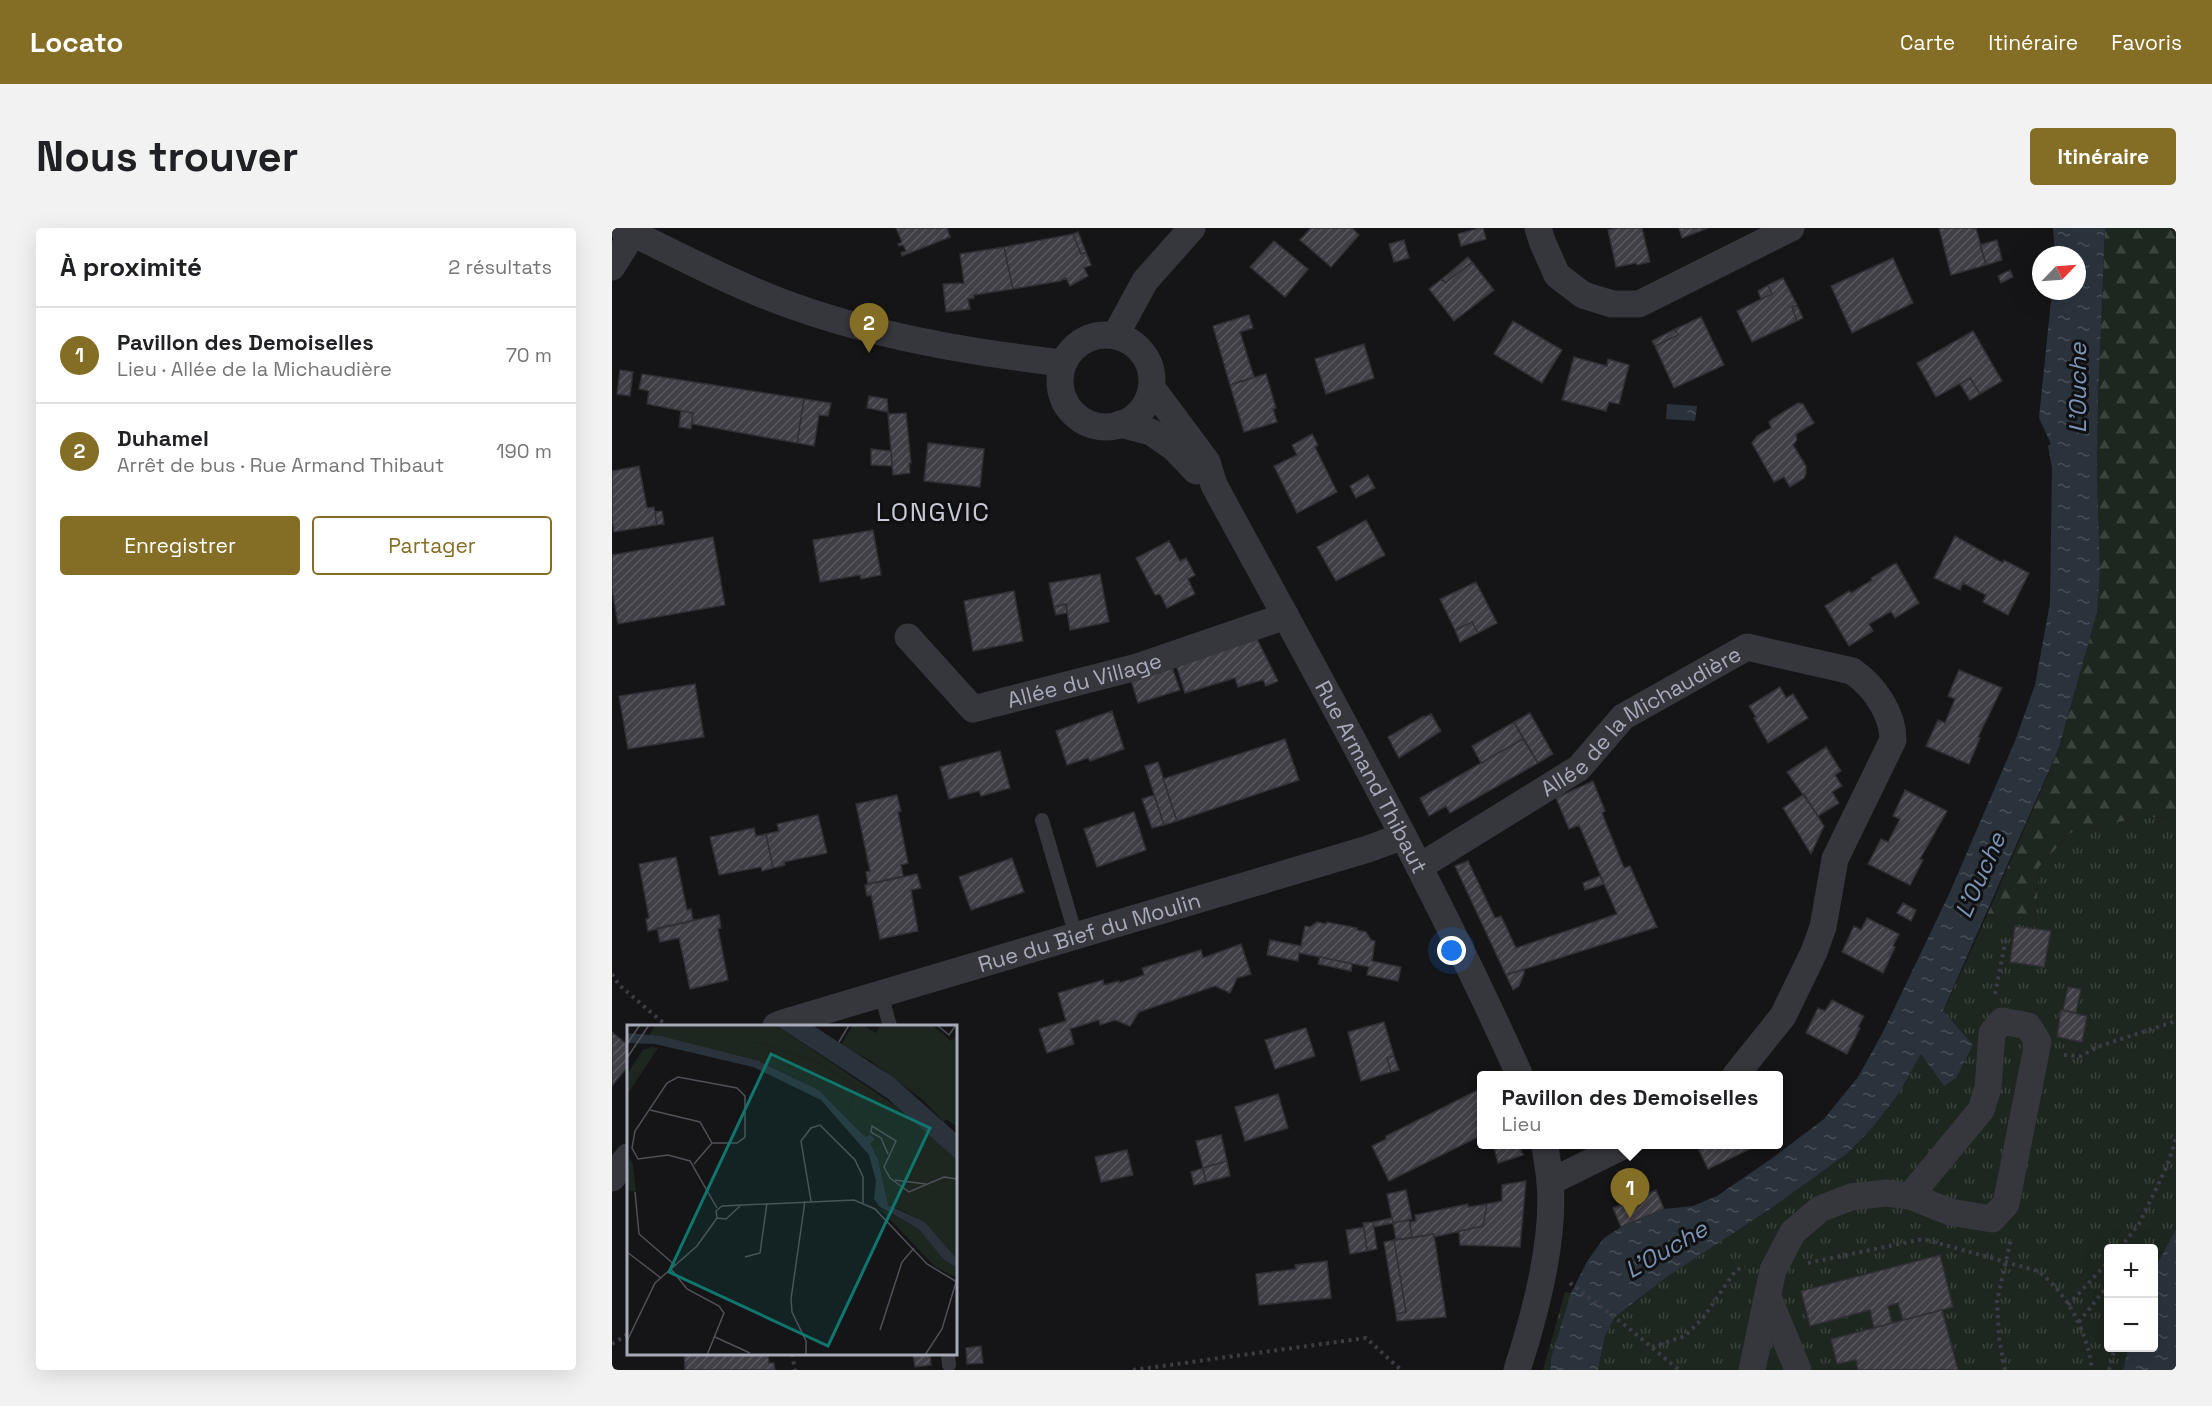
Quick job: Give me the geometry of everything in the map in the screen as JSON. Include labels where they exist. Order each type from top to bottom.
[{"type":"street","points":[[1115,336],[1145,281],[1192,228]]},
{"type":"street","points":[[1538,228],[1557,274],[1583,295],[1612,304],[1639,304],[1791,228]]},
{"type":"street","points":[[612,267],[627,231],[665,239],[779,301],[840,321],[937,345],[1062,363]]},
{"type":"street","points":[[1100,336],[1115,336],[1135,345],[1146,357],[1152,372],[1152,388],[1141,412],[1129,422],[1114,427],[1097,427],[1077,417],[1066,404],[1061,389],[1062,363],[1084,341],[1100,336]]},
{"type":"street","name":"Rue Armand Thibaut","points":[[1152,388],[1207,462],[1214,485],[1419,867],[1479,985],[1518,1071]]},
{"type":"street","name":"Rue Armand Thibaut","points":[[1120,424],[1150,432],[1174,448],[1194,470],[1214,485]]},
{"type":"street","name":"Allée du Village","points":[[908,638],[973,709],[1137,667],[1286,616]]},
{"type":"street","name":"Allée de la Michaudière","points":[[1419,867],[1579,768],[1623,717],[1748,647],[1852,671],[1865,681],[1880,699],[1893,728],[1893,740],[1834,859],[1823,927],[1814,952],[1783,1016],[1739,1071]]},
{"type":"street","name":"Rue du Bief du Moulin","points":[[778,1025],[1368,849],[1403,836]]},
{"type":"street","points":[[1752,1370],[1773,1270],[1793,1232],[1820,1209],[1851,1197],[1886,1193],[1910,1196],[1950,1212],[1992,1219],[2006,1204],[2038,1042],[2028,1026],[2002,1021],[1992,1034],[1988,1088],[1981,1110],[1910,1196]]},
{"type":"street","points":[[1517,1370],[1543,1269],[1550,1228],[1550,1182],[1546,1149]]},
{"type":"street","points":[[1550,1182],[1617,1149]]},
{"type":"street","points":[[612,1178],[627,1158]]},
{"type":"street","points":[[1768,1297],[1798,1370]]},
{"type":"lane","points":[[1042,820],[1076,936]]},
{"type":"lane","points":[[881,994],[890,1025]]},
{"type":"path","points":[[1994,998],[2006,939]]},
{"type":"path","points":[[612,974],[619,985],[666,1025]]},
{"type":"path","points":[[2060,1054],[2081,1056],[2097,1047],[2176,1021]]},
{"type":"path","points":[[2123,1244],[2139,1224],[2176,1139]]},
{"type":"path","points":[[1652,1347],[1685,1336],[1702,1318],[1736,1270],[1751,1265],[1773,1270],[1923,1239],[2038,1271],[2052,1282],[2079,1322],[2092,1370]]},
{"type":"path","points":[[2005,1370],[1999,1338],[1997,1301],[2006,1263]]},
{"type":"path","points":[[2068,1305],[2104,1267]]},
{"type":"path","points":[[1570,1283],[1679,1370]]},
{"type":"path","points":[[2079,1322],[2104,1291]]},
{"type":"path","points":[[612,1344],[627,1335]]},
{"type":"path","points":[[1133,1370],[1366,1338],[1401,1370]]},
{"type":"path","points":[[2109,1370],[2114,1352]]},
{"type":"path","points":[[792,1355],[795,1370]]},
{"type":"green space","points":[[2105,228],[2176,228],[2176,818],[2141,817],[2070,833],[2039,867],[2035,928],[1987,915],[2059,749],[2096,615],[2100,571],[2097,474],[2098,400]]},
{"type":"green space","points":[[2141,817],[2176,818],[2176,1229],[2158,1264],[2158,1244],[2104,1244],[2104,1352],[2127,1352],[2123,1370],[1598,1370],[1605,1336],[1615,1317],[1667,1277],[1773,1207],[1848,1153],[1873,1127],[1897,1096],[1921,1053],[1944,1086],[1956,1078],[1973,1045],[1943,1012],[1987,915],[2035,928],[2039,867],[2070,833]]},
{"type":"green space","points":[[1565,1292],[1571,1293],[1551,1358],[1550,1370],[1543,1370]]},
{"type":"water","name":"L'Ouche","points":[[2053,228],[2105,228],[2098,400],[2097,474],[2100,571],[2097,612],[2059,748],[1943,1011],[1973,1045],[1956,1078],[1944,1086],[1921,1054],[1897,1096],[1873,1127],[1848,1153],[1773,1207],[1667,1277],[1615,1317],[1605,1336],[1598,1370],[1550,1370],[1551,1358],[1571,1293],[1588,1260],[1604,1238],[1621,1227],[1664,1209],[1693,1206],[1717,1196],[1824,1119],[1858,1077],[1883,1032],[1950,892],[2015,741],[2035,685],[2050,603],[2052,468],[2048,446],[2051,444],[2039,418],[2051,300],[2086,300],[2086,246],[2054,246]]},
{"type":"water","points":[[1667,404],[1697,406],[1695,421],[1666,419]]},
{"type":"water","points":[[2176,1229],[2176,1370],[2123,1370],[2127,1352],[2158,1352],[2158,1263]]},
{"type":"building","points":[[896,228],[947,228],[950,237],[902,256],[901,253],[906,251],[903,245],[898,244],[902,242]]},
{"type":"building","points":[[1311,228],[1352,228],[1359,235],[1331,267],[1300,240]]},
{"type":"building","points":[[1483,228],[1486,239],[1461,246],[1458,234]]},
{"type":"building","points":[[1642,228],[1650,262],[1616,267],[1608,230]]},
{"type":"building","points":[[1679,228],[1708,228],[1682,238]]},
{"type":"building","points":[[1939,228],[1976,228],[1986,265],[1951,275]]},
{"type":"building","points":[[1078,232],[1086,252],[1081,254],[1073,234]]},
{"type":"building","points":[[1073,234],[1081,254],[1086,252],[1091,265],[1084,268],[1088,276],[1070,286],[1066,278],[1013,289],[1004,247]]},
{"type":"building","points":[[1404,240],[1409,258],[1394,262],[1389,244]]},
{"type":"building","points":[[1997,240],[2002,260],[1986,265],[1980,245]]},
{"type":"building","points":[[1274,241],[1308,269],[1285,297],[1250,267]]},
{"type":"building","points":[[1004,247],[1013,289],[974,295],[974,298],[968,299],[970,309],[946,312],[943,284],[964,283],[960,254]]},
{"type":"building","points":[[1468,257],[1472,262],[1445,283],[1442,279]]},
{"type":"building","points":[[1893,258],[1913,303],[1852,333],[1831,286]]},
{"type":"building","points":[[1472,262],[1494,290],[1454,321],[1429,289],[1442,279],[1445,283]]},
{"type":"building","points":[[2010,270],[2013,277],[2001,283],[1998,276]]},
{"type":"building","points":[[1783,278],[1797,305],[1792,307],[1797,321],[1752,342],[1737,311],[1772,294],[1768,285]]},
{"type":"building","points":[[1768,285],[1772,294],[1761,299],[1758,291]]},
{"type":"building","points":[[1797,305],[1803,318],[1797,321],[1792,307]]},
{"type":"building","points":[[1249,315],[1253,328],[1240,332],[1254,377],[1230,385],[1213,326]]},
{"type":"building","points":[[1701,317],[1724,365],[1674,388],[1655,346],[1678,335],[1675,329]]},
{"type":"building","points":[[1513,321],[1562,350],[1542,383],[1494,354]]},
{"type":"building","points":[[1675,329],[1678,335],[1655,346],[1652,341]]},
{"type":"building","points":[[1973,331],[2002,381],[1980,394],[1970,378],[1936,397],[1917,363]]},
{"type":"building","points":[[1364,344],[1374,378],[1326,394],[1315,359]]},
{"type":"building","points":[[1574,357],[1607,366],[1608,359],[1629,365],[1619,404],[1609,402],[1606,411],[1562,400]]},
{"type":"building","points":[[620,370],[633,372],[630,396],[617,394]]},
{"type":"building","points":[[642,374],[804,399],[797,443],[692,424],[693,413],[647,404],[649,391],[639,389]]},
{"type":"building","points":[[1266,374],[1276,408],[1273,409],[1277,422],[1244,432],[1230,385]]},
{"type":"building","points":[[1970,378],[1980,394],[1970,400],[1960,384]]},
{"type":"building","points":[[869,396],[887,399],[888,412],[867,408]]},
{"type":"building","points":[[804,399],[831,403],[828,416],[819,415],[814,446],[797,443]]},
{"type":"building","points":[[1798,403],[1803,404],[1814,423],[1796,434],[1797,440],[1793,445],[1806,466],[1806,473],[1804,478],[1790,487],[1784,477],[1774,482],[1752,443],[1757,436],[1771,428],[1769,422],[1772,419]]},
{"type":"building","points":[[681,411],[693,413],[691,429],[679,427]]},
{"type":"building","points":[[906,413],[910,473],[893,475],[888,414]]},
{"type":"building","points":[[1312,434],[1318,445],[1315,447],[1337,492],[1297,513],[1274,466],[1297,455],[1292,445]]},
{"type":"building","points":[[928,443],[984,449],[980,487],[924,481]]},
{"type":"building","points":[[871,449],[891,451],[892,466],[871,465]]},
{"type":"building","points":[[639,466],[647,508],[654,507],[657,525],[614,532],[612,471]]},
{"type":"building","points":[[1368,475],[1375,488],[1356,498],[1350,486]]},
{"type":"building","points":[[662,511],[664,524],[657,525],[655,512]]},
{"type":"building","points":[[1366,520],[1385,555],[1336,581],[1317,547]]},
{"type":"building","points":[[873,530],[881,575],[861,579],[860,575],[820,582],[813,540]]},
{"type":"building","points":[[1955,536],[2003,563],[2004,560],[2029,573],[2008,615],[1983,602],[1986,595],[1963,583],[1960,590],[1934,578]]},
{"type":"building","points":[[713,537],[725,605],[618,624],[612,590],[612,555]]},
{"type":"building","points":[[1169,541],[1180,561],[1186,558],[1195,575],[1188,579],[1195,594],[1167,608],[1160,594],[1155,595],[1136,558]]},
{"type":"building","points":[[1896,563],[1919,603],[1895,618],[1891,611],[1869,624],[1873,631],[1849,646],[1825,606],[1849,591],[1851,593]]},
{"type":"building","points":[[1100,574],[1109,622],[1070,630],[1066,604],[1054,607],[1049,583]]},
{"type":"building","points":[[1476,582],[1497,623],[1478,633],[1472,622],[1455,630],[1440,599]]},
{"type":"building","points":[[1014,591],[1023,641],[973,651],[964,601]]},
{"type":"building","points":[[1066,604],[1067,613],[1056,615],[1054,607]]},
{"type":"building","points":[[1472,622],[1478,633],[1460,642],[1455,630]]},
{"type":"building","points":[[1257,639],[1278,681],[1266,686],[1263,680],[1238,687],[1235,678],[1185,693],[1176,665]]},
{"type":"building","points":[[1172,667],[1180,690],[1138,703],[1131,680]]},
{"type":"building","points":[[1959,670],[2002,688],[1978,737],[1980,738],[1969,764],[1926,746],[1938,720],[1945,723],[1955,699],[1948,696]]},
{"type":"building","points":[[695,684],[704,737],[628,749],[619,696]]},
{"type":"building","points":[[1780,687],[1786,698],[1793,694],[1808,718],[1768,743],[1749,706]]},
{"type":"building","points":[[1112,711],[1124,749],[1090,761],[1088,758],[1067,765],[1056,731]]},
{"type":"building","points":[[1530,713],[1553,754],[1538,763],[1514,722]]},
{"type":"building","points":[[1431,714],[1441,731],[1399,758],[1388,737]]},
{"type":"building","points":[[1514,722],[1523,739],[1481,763],[1472,746]]},
{"type":"building","points":[[1285,739],[1299,780],[1177,821],[1163,779]]},
{"type":"building","points":[[1523,739],[1538,763],[1450,813],[1446,806],[1429,816],[1420,798]]},
{"type":"building","points":[[1826,747],[1841,771],[1835,775],[1842,786],[1832,792],[1839,803],[1818,816],[1787,772]]},
{"type":"building","points":[[1000,751],[1010,788],[981,796],[979,791],[949,799],[940,767]]},
{"type":"building","points":[[1158,762],[1177,821],[1164,825],[1145,766]]},
{"type":"building","points":[[1593,781],[1605,811],[1602,813],[1624,868],[1630,866],[1657,927],[1506,975],[1455,866],[1468,861],[1495,918],[1501,916],[1516,948],[1617,914],[1579,825],[1569,829],[1556,798]]},
{"type":"building","points":[[1905,790],[1947,811],[1920,859],[1923,860],[1910,885],[1868,864],[1881,839],[1888,842],[1900,819],[1893,816]]},
{"type":"building","points":[[1804,794],[1824,826],[1811,854],[1783,808]]},
{"type":"building","points":[[897,795],[908,863],[901,865],[903,876],[868,884],[866,872],[870,871],[856,804]]},
{"type":"building","points":[[1154,795],[1164,825],[1152,828],[1142,799]]},
{"type":"building","points":[[1134,812],[1146,850],[1097,867],[1084,829]]},
{"type":"building","points":[[818,815],[827,853],[784,862],[785,865],[773,868],[766,834],[779,831],[777,824]]},
{"type":"building","points":[[754,828],[756,836],[766,834],[773,868],[762,871],[761,867],[719,875],[710,837]]},
{"type":"building","points":[[676,857],[687,910],[691,909],[693,921],[648,931],[646,919],[649,918],[639,864]]},
{"type":"building","points":[[1012,858],[1024,892],[971,910],[959,877]]},
{"type":"building","points":[[917,874],[921,888],[911,890],[918,931],[880,939],[871,895],[867,896],[865,885]]},
{"type":"building","points":[[1600,876],[1604,884],[1585,890],[1583,883]]},
{"type":"building","points":[[1903,903],[1916,910],[1911,921],[1897,913]]},
{"type":"building","points":[[719,915],[721,928],[718,929],[728,980],[690,989],[679,938],[660,942],[657,928]]},
{"type":"building","points":[[1867,918],[1899,934],[1883,973],[1842,952],[1854,926],[1861,930]]},
{"type":"building","points":[[1317,922],[1357,928],[1357,930],[1366,932],[1371,940],[1375,941],[1372,961],[1401,967],[1398,981],[1367,975],[1369,967],[1320,957],[1299,953],[1298,961],[1267,955],[1270,940],[1301,946],[1305,926],[1310,927]]},
{"type":"building","points":[[2015,926],[2051,931],[2044,967],[2010,962]]},
{"type":"building","points":[[1241,944],[1251,974],[1237,978],[1230,993],[1215,986],[1139,1012],[1130,1026],[1115,1020],[1100,1025],[1099,1020],[1070,1029],[1074,1044],[1047,1053],[1039,1029],[1066,1021],[1058,993],[1103,980],[1104,985],[1119,981],[1119,983],[1144,975],[1142,968],[1201,950],[1203,958]]},
{"type":"building","points":[[1320,957],[1352,964],[1351,971],[1318,964]]},
{"type":"building","points":[[1524,969],[1519,986],[1513,990],[1506,975]]},
{"type":"building","points":[[2068,987],[2081,989],[2076,1013],[2063,1010]]},
{"type":"building","points":[[1832,1000],[1864,1016],[1847,1054],[1806,1033],[1818,1008],[1825,1011]]},
{"type":"building","points":[[2061,1010],[2087,1016],[2082,1042],[2057,1037]]},
{"type":"building","points":[[1384,1022],[1394,1056],[1387,1058],[1391,1072],[1361,1081],[1348,1032]]},
{"type":"building","points":[[1306,1028],[1315,1056],[1275,1069],[1265,1040]]},
{"type":"building","points":[[612,1032],[627,1044],[627,1067],[612,1086]]},
{"type":"building","points":[[1394,1056],[1399,1070],[1391,1072],[1387,1058]]},
{"type":"building","points":[[1477,1090],[1477,1137],[1389,1181],[1372,1146],[1386,1139],[1386,1136]]},
{"type":"building","points":[[1278,1094],[1288,1128],[1245,1141],[1235,1107]]},
{"type":"building","points":[[1221,1135],[1227,1161],[1203,1168],[1196,1141]]},
{"type":"building","points":[[1494,1149],[1520,1149],[1523,1155],[1498,1163]]},
{"type":"building","points":[[1698,1149],[1750,1149],[1708,1169]]},
{"type":"building","points":[[1127,1150],[1133,1175],[1101,1182],[1095,1157]]},
{"type":"building","points":[[1227,1161],[1230,1176],[1206,1182],[1203,1168]]},
{"type":"building","points":[[1203,1168],[1206,1182],[1194,1185],[1191,1172]]},
{"type":"building","points":[[1526,1181],[1520,1247],[1460,1245],[1459,1231],[1483,1226],[1487,1204],[1502,1201],[1502,1185]]},
{"type":"building","points":[[1406,1190],[1412,1219],[1393,1223],[1387,1194]]},
{"type":"building","points":[[1656,1190],[1664,1209],[1621,1227],[1613,1208]]},
{"type":"building","points":[[1468,1204],[1468,1207],[1487,1204],[1483,1226],[1434,1237],[1434,1234],[1412,1238],[1410,1222],[1416,1221],[1415,1215]]},
{"type":"building","points":[[1392,1218],[1393,1223],[1374,1227],[1373,1222]]},
{"type":"building","points":[[1409,1220],[1412,1238],[1396,1240],[1393,1223]]},
{"type":"building","points":[[1373,1222],[1377,1249],[1367,1251],[1363,1223]]},
{"type":"building","points":[[1364,1227],[1367,1251],[1350,1254],[1346,1230]]},
{"type":"building","points":[[1434,1234],[1446,1317],[1397,1321],[1396,1314],[1406,1312],[1394,1240]]},
{"type":"building","points":[[1394,1240],[1406,1312],[1396,1314],[1384,1242]]},
{"type":"building","points":[[1940,1255],[1953,1307],[1903,1320],[1898,1303],[1888,1306],[1892,1323],[1874,1328],[1870,1310],[1810,1326],[1801,1291]]},
{"type":"building","points":[[1327,1261],[1331,1298],[1259,1305],[1256,1274],[1296,1269],[1295,1265]]},
{"type":"building","points":[[1942,1310],[1958,1370],[1858,1370],[1856,1360],[1837,1364],[1831,1339]]},
{"type":"building","points":[[981,1346],[983,1363],[967,1364],[966,1348]]},
{"type":"building","points":[[684,1355],[768,1355],[769,1363],[774,1363],[775,1370],[685,1370]]},
{"type":"building","points":[[913,1355],[930,1355],[931,1365],[915,1367]]},
{"type":"place","name":"Duhamel","points":[[869,353]]},
{"type":"place","name":"Pavillon des Demoiselles","points":[[1630,1218]]},
{"type":"district","name":"LONGVIC","points":[[933,512]]}]
